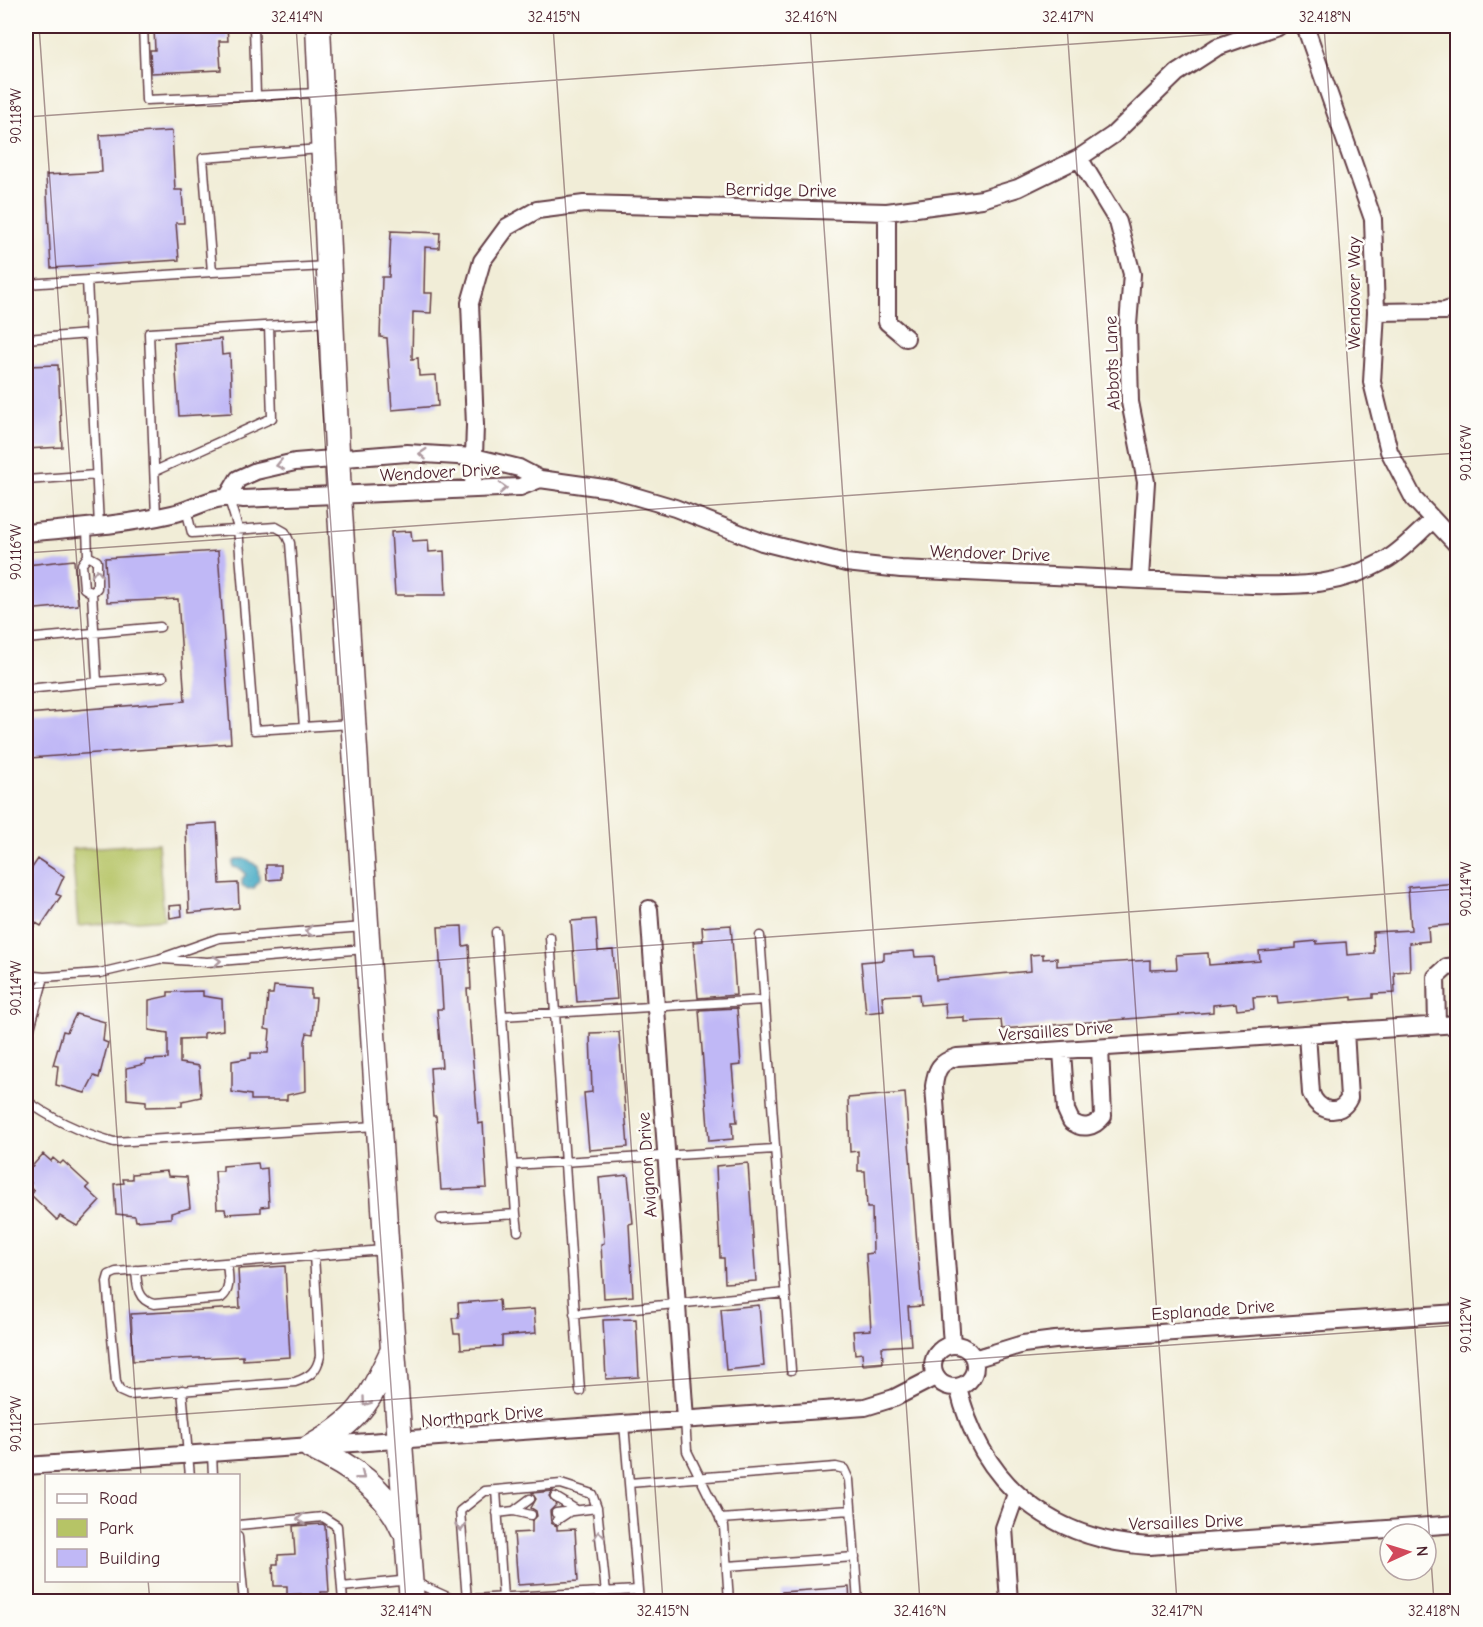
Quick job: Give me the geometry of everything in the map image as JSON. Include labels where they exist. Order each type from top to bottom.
[{"type":"main road","points":[[318,26],[339,496],[399,1442],[411,1591]]},
{"type":"main road","points":[[311,1447],[338,1432],[369,1401],[393,1350]]},
{"type":"main road","points":[[311,1447],[362,1475],[392,1508],[406,1536]]},
{"type":"street","name":"Berridge Drive","points":[[473,489],[470,303],[482,261],[507,227],[537,210],[584,204],[887,212],[982,199],[1018,188],[1079,158],[1113,135],[1178,73],[1217,47],[1277,26]]},
{"type":"street","name":"Wendover Way","points":[[1305,26],[1373,219],[1376,312],[1372,382],[1389,452],[1414,499],[1432,521],[1458,546]]},
{"type":"street","name":"Abbots Lane","points":[[1079,158],[1118,222],[1132,274],[1128,325],[1130,402],[1146,482],[1140,578]]},
{"type":"street","points":[[887,212],[886,322],[906,338]]},
{"type":"street","points":[[1376,312],[1445,311],[1458,306]]},
{"type":"street","name":"Wendover Drive","points":[[228,496],[238,479],[256,471],[296,462],[407,453],[474,457],[519,468],[540,479],[611,489],[675,508],[762,542],[846,563],[901,569],[1308,586],[1347,578],[1388,559],[1432,521]]},
{"type":"street","name":"Wendover Drive","points":[[26,533],[156,517],[186,509],[200,502],[228,496],[243,499],[520,487],[540,479]]},
{"type":"street","name":"Avignon Drive","points":[[649,909],[685,1419]]},
{"type":"street","points":[[1437,1025],[1436,977],[1447,967],[1458,966]]},
{"type":"street","name":"Versailles Drive","points":[[952,1345],[934,1086],[935,1073],[946,1060],[957,1057],[1458,1023]]},
{"type":"street","points":[[1307,1034],[1311,1093],[1320,1108],[1335,1110],[1347,1104],[1349,1098],[1346,1031]]},
{"type":"street","points":[[1062,1051],[1066,1110],[1071,1121],[1085,1127],[1094,1125],[1103,1116],[1100,1048]]},
{"type":"street","name":"Esplanade Drive","points":[[974,1359],[1023,1344],[1055,1340],[1458,1313]]},
{"type":"street","points":[[952,1345],[968,1350],[974,1359],[972,1378],[958,1387],[945,1386],[935,1377],[933,1366],[936,1354],[945,1347],[952,1345]]},
{"type":"street","name":"Northpark Drive","points":[[26,1466],[399,1442],[865,1407],[894,1398],[935,1377]]},
{"type":"street","name":"Versailles Drive","points":[[958,1387],[976,1439],[990,1463],[1016,1494],[1059,1525],[1123,1544],[1172,1545],[1458,1524]]},
{"type":"street","points":[[1009,1602],[1004,1528],[1016,1494]]},
{"type":"lane","points":[[143,26],[146,100],[321,93]]},
{"type":"lane","points":[[254,26],[256,96]]},
{"type":"lane","points":[[212,272],[203,158],[324,149]]},
{"type":"lane","points":[[26,271],[26,284],[329,266]]},
{"type":"lane","points":[[87,280],[96,475],[93,526],[88,556],[82,564],[84,588],[92,593]]},
{"type":"lane","points":[[156,517],[149,333],[330,322]]},
{"type":"lane","points":[[155,471],[272,418],[269,326]]},
{"type":"lane","points":[[26,339],[89,334]]},
{"type":"lane","points":[[26,480],[96,475]]},
{"type":"lane","points":[[228,496],[238,528],[254,730],[354,724]]},
{"type":"lane","points":[[186,509],[192,533],[276,527],[285,532],[290,543],[304,727]]},
{"type":"lane","points":[[88,556],[97,561],[97,588],[92,593],[97,682]]},
{"type":"lane","points":[[26,639],[160,627]]},
{"type":"lane","points":[[27,689],[164,677]]},
{"type":"lane","points":[[496,932],[518,1231]]},
{"type":"lane","points":[[760,936],[792,1370]]},
{"type":"lane","points":[[550,937],[580,1391]]},
{"type":"lane","points":[[26,975],[44,977],[100,973],[159,959],[219,938],[368,938]]},
{"type":"lane","points":[[159,959],[207,962],[368,938]]},
{"type":"lane","points":[[26,1043],[44,977]]},
{"type":"lane","points":[[502,1016],[764,1000]]},
{"type":"lane","points":[[26,1100],[38,1109],[89,1135],[114,1142],[379,1126]]},
{"type":"lane","points":[[513,1165],[774,1149]]},
{"type":"lane","points":[[441,1219],[516,1214]]},
{"type":"lane","points":[[314,1255],[320,1356],[318,1367],[312,1374],[295,1382],[129,1395],[120,1391],[116,1382],[107,1282],[110,1275],[116,1272],[136,1270],[314,1255],[387,1250]]},
{"type":"lane","points":[[136,1270],[139,1294],[148,1302],[199,1300],[221,1298],[226,1295],[229,1286],[227,1263]]},
{"type":"lane","points":[[574,1314],[785,1293]]},
{"type":"lane","points":[[182,1390],[190,1474]]},
{"type":"lane","points":[[685,1419],[687,1450],[724,1526],[729,1602]]},
{"type":"lane","points":[[624,1424],[639,1602]]},
{"type":"lane","points":[[212,1454],[213,1474]]},
{"type":"lane","points":[[629,1482],[836,1467],[844,1469],[849,1480],[858,1602]]},
{"type":"lane","points":[[467,1600],[460,1511],[485,1491],[561,1484],[592,1494],[597,1508],[606,1593]]},
{"type":"lane","points":[[496,1490],[503,1598]]},
{"type":"lane","points":[[555,1497],[575,1509]]},
{"type":"lane","points":[[556,1513],[597,1508]]},
{"type":"lane","points":[[720,1519],[851,1510]]},
{"type":"lane","points":[[497,1513],[531,1511],[514,1511]]},
{"type":"lane","points":[[240,1525],[323,1517],[337,1526],[343,1602]]},
{"type":"lane","points":[[727,1566],[855,1557]]},
{"type":"lane","points":[[240,1559],[244,1602]]},
{"type":"lane","points":[[342,1587],[411,1591],[453,1601],[638,1590]]},
{"type":"green space","points":[[158,843],[164,919],[78,926],[72,849]]},
{"type":"water","points":[[237,859],[247,859],[258,867],[259,881],[254,888],[248,889],[242,885],[242,879],[246,874],[241,869],[233,867],[233,862]]},
{"type":"building","points":[[227,26],[228,41],[219,41],[221,70],[151,73],[150,50],[155,50],[154,29]]},
{"type":"building","points":[[172,131],[175,190],[182,190],[184,223],[176,223],[179,260],[51,268],[46,175],[102,172],[100,135]]},
{"type":"building","points":[[391,231],[440,233],[439,248],[425,247],[424,293],[432,293],[431,313],[413,312],[412,359],[418,358],[419,376],[436,375],[438,406],[392,410],[387,338],[380,337],[382,277],[389,277]]},
{"type":"building","points":[[221,339],[222,355],[230,354],[232,413],[179,416],[174,343]]},
{"type":"building","points":[[58,365],[62,447],[26,449],[26,366]]},
{"type":"building","points":[[411,531],[412,541],[428,540],[429,552],[444,551],[446,595],[395,595],[391,532]]},
{"type":"building","points":[[218,551],[231,743],[30,758],[27,714],[185,701],[178,599],[107,602],[105,558]]},
{"type":"building","points":[[74,560],[78,605],[26,610],[26,565]]},
{"type":"building","points":[[217,823],[220,884],[238,883],[239,908],[189,913],[186,825]]},
{"type":"building","points":[[38,859],[64,876],[56,894],[61,896],[41,926],[36,923],[26,940],[26,863],[32,868]]},
{"type":"building","points":[[266,865],[281,865],[281,879],[267,880]]},
{"type":"building","points":[[1458,883],[1458,924],[1428,927],[1429,941],[1409,943],[1410,971],[1394,972],[1395,993],[1373,994],[1373,998],[1352,1000],[1352,997],[1278,1004],[1277,996],[1253,997],[1254,1008],[1237,1010],[1236,1003],[1213,1005],[1213,1012],[1002,1029],[1001,1020],[964,1022],[964,1017],[946,1018],[945,1003],[920,1005],[919,994],[882,996],[884,1011],[866,1013],[861,962],[884,960],[884,953],[914,951],[915,957],[934,956],[936,980],[1031,971],[1030,955],[1043,954],[1043,959],[1057,958],[1057,966],[1150,960],[1150,970],[1177,969],[1176,955],[1208,953],[1209,965],[1260,961],[1259,951],[1296,948],[1296,943],[1317,941],[1317,944],[1346,942],[1347,955],[1374,953],[1373,932],[1411,930],[1408,887]]},
{"type":"building","points":[[181,905],[182,916],[170,918],[169,906]]},
{"type":"building","points":[[596,919],[598,951],[613,950],[617,999],[577,1002],[571,921]]},
{"type":"building","points":[[731,925],[736,995],[698,998],[693,942],[703,941],[702,927]]},
{"type":"building","points":[[462,926],[463,946],[469,945],[471,989],[467,989],[478,1124],[483,1123],[487,1188],[441,1190],[430,1068],[442,1067],[437,1009],[443,1009],[438,927]]},
{"type":"building","points":[[274,986],[311,989],[311,998],[316,998],[313,1034],[307,1033],[305,1041],[306,1091],[287,1095],[287,1100],[251,1100],[251,1095],[232,1092],[232,1061],[251,1058],[251,1053],[268,1053],[270,1030],[265,1029],[268,994],[273,994]]},
{"type":"building","points":[[203,991],[203,996],[222,999],[223,1030],[204,1033],[204,1038],[180,1039],[180,1063],[199,1066],[201,1097],[182,1101],[182,1106],[146,1107],[146,1101],[127,1099],[126,1068],[145,1064],[145,1060],[168,1059],[168,1033],[149,1030],[149,1000],[168,996],[168,992]]},
{"type":"building","points":[[737,1008],[741,1065],[732,1066],[737,1122],[732,1122],[733,1139],[709,1141],[699,1010]]},
{"type":"building","points":[[76,1014],[105,1022],[103,1041],[108,1043],[99,1078],[94,1076],[85,1093],[56,1085],[58,1066],[53,1065],[63,1031],[67,1032]]},
{"type":"building","points":[[619,1032],[628,1147],[589,1150],[584,1093],[592,1092],[590,1033]]},
{"type":"building","points":[[905,1093],[922,1306],[908,1307],[911,1345],[882,1347],[883,1363],[863,1365],[862,1353],[855,1354],[853,1331],[871,1330],[866,1254],[873,1253],[872,1208],[867,1208],[865,1171],[858,1171],[858,1151],[850,1152],[848,1098]]},
{"type":"building","points":[[43,1154],[51,1161],[53,1158],[60,1164],[63,1161],[89,1185],[86,1188],[100,1201],[77,1226],[60,1216],[57,1220],[31,1195],[34,1191],[28,1186],[31,1183],[26,1178],[26,1173]]},
{"type":"building","points":[[258,1163],[259,1169],[267,1168],[269,1206],[261,1207],[261,1212],[226,1214],[225,1209],[217,1209],[215,1171],[223,1171],[223,1166]]},
{"type":"building","points":[[748,1163],[756,1281],[725,1283],[724,1258],[720,1258],[716,1166]]},
{"type":"building","points":[[167,1171],[168,1176],[187,1177],[190,1208],[171,1213],[171,1218],[136,1221],[135,1216],[116,1214],[114,1184],[124,1183],[123,1179],[132,1179],[132,1174]]},
{"type":"building","points":[[628,1175],[633,1223],[629,1224],[633,1296],[604,1298],[601,1244],[604,1243],[599,1178]]},
{"type":"building","points":[[285,1266],[290,1357],[243,1360],[243,1356],[133,1361],[131,1314],[240,1308],[238,1269]]},
{"type":"building","points":[[499,1300],[500,1311],[534,1309],[536,1333],[502,1336],[502,1346],[461,1349],[460,1334],[454,1334],[452,1318],[459,1318],[458,1303]]},
{"type":"building","points":[[759,1305],[764,1366],[726,1370],[721,1309]]},
{"type":"building","points":[[636,1319],[639,1377],[606,1379],[603,1320]]},
{"type":"building","points":[[553,1491],[549,1496],[556,1505],[550,1511],[551,1523],[557,1526],[557,1530],[575,1529],[578,1581],[518,1585],[514,1533],[532,1532],[532,1521],[537,1516],[536,1511],[531,1508],[536,1499],[532,1493]]},
{"type":"building","points":[[323,1524],[325,1526],[329,1592],[321,1592],[322,1602],[301,1602],[301,1594],[287,1595],[287,1586],[274,1586],[273,1564],[278,1564],[278,1555],[295,1554],[293,1526]]},
{"type":"building","points":[[849,1587],[850,1602],[782,1602],[782,1592]]}]
